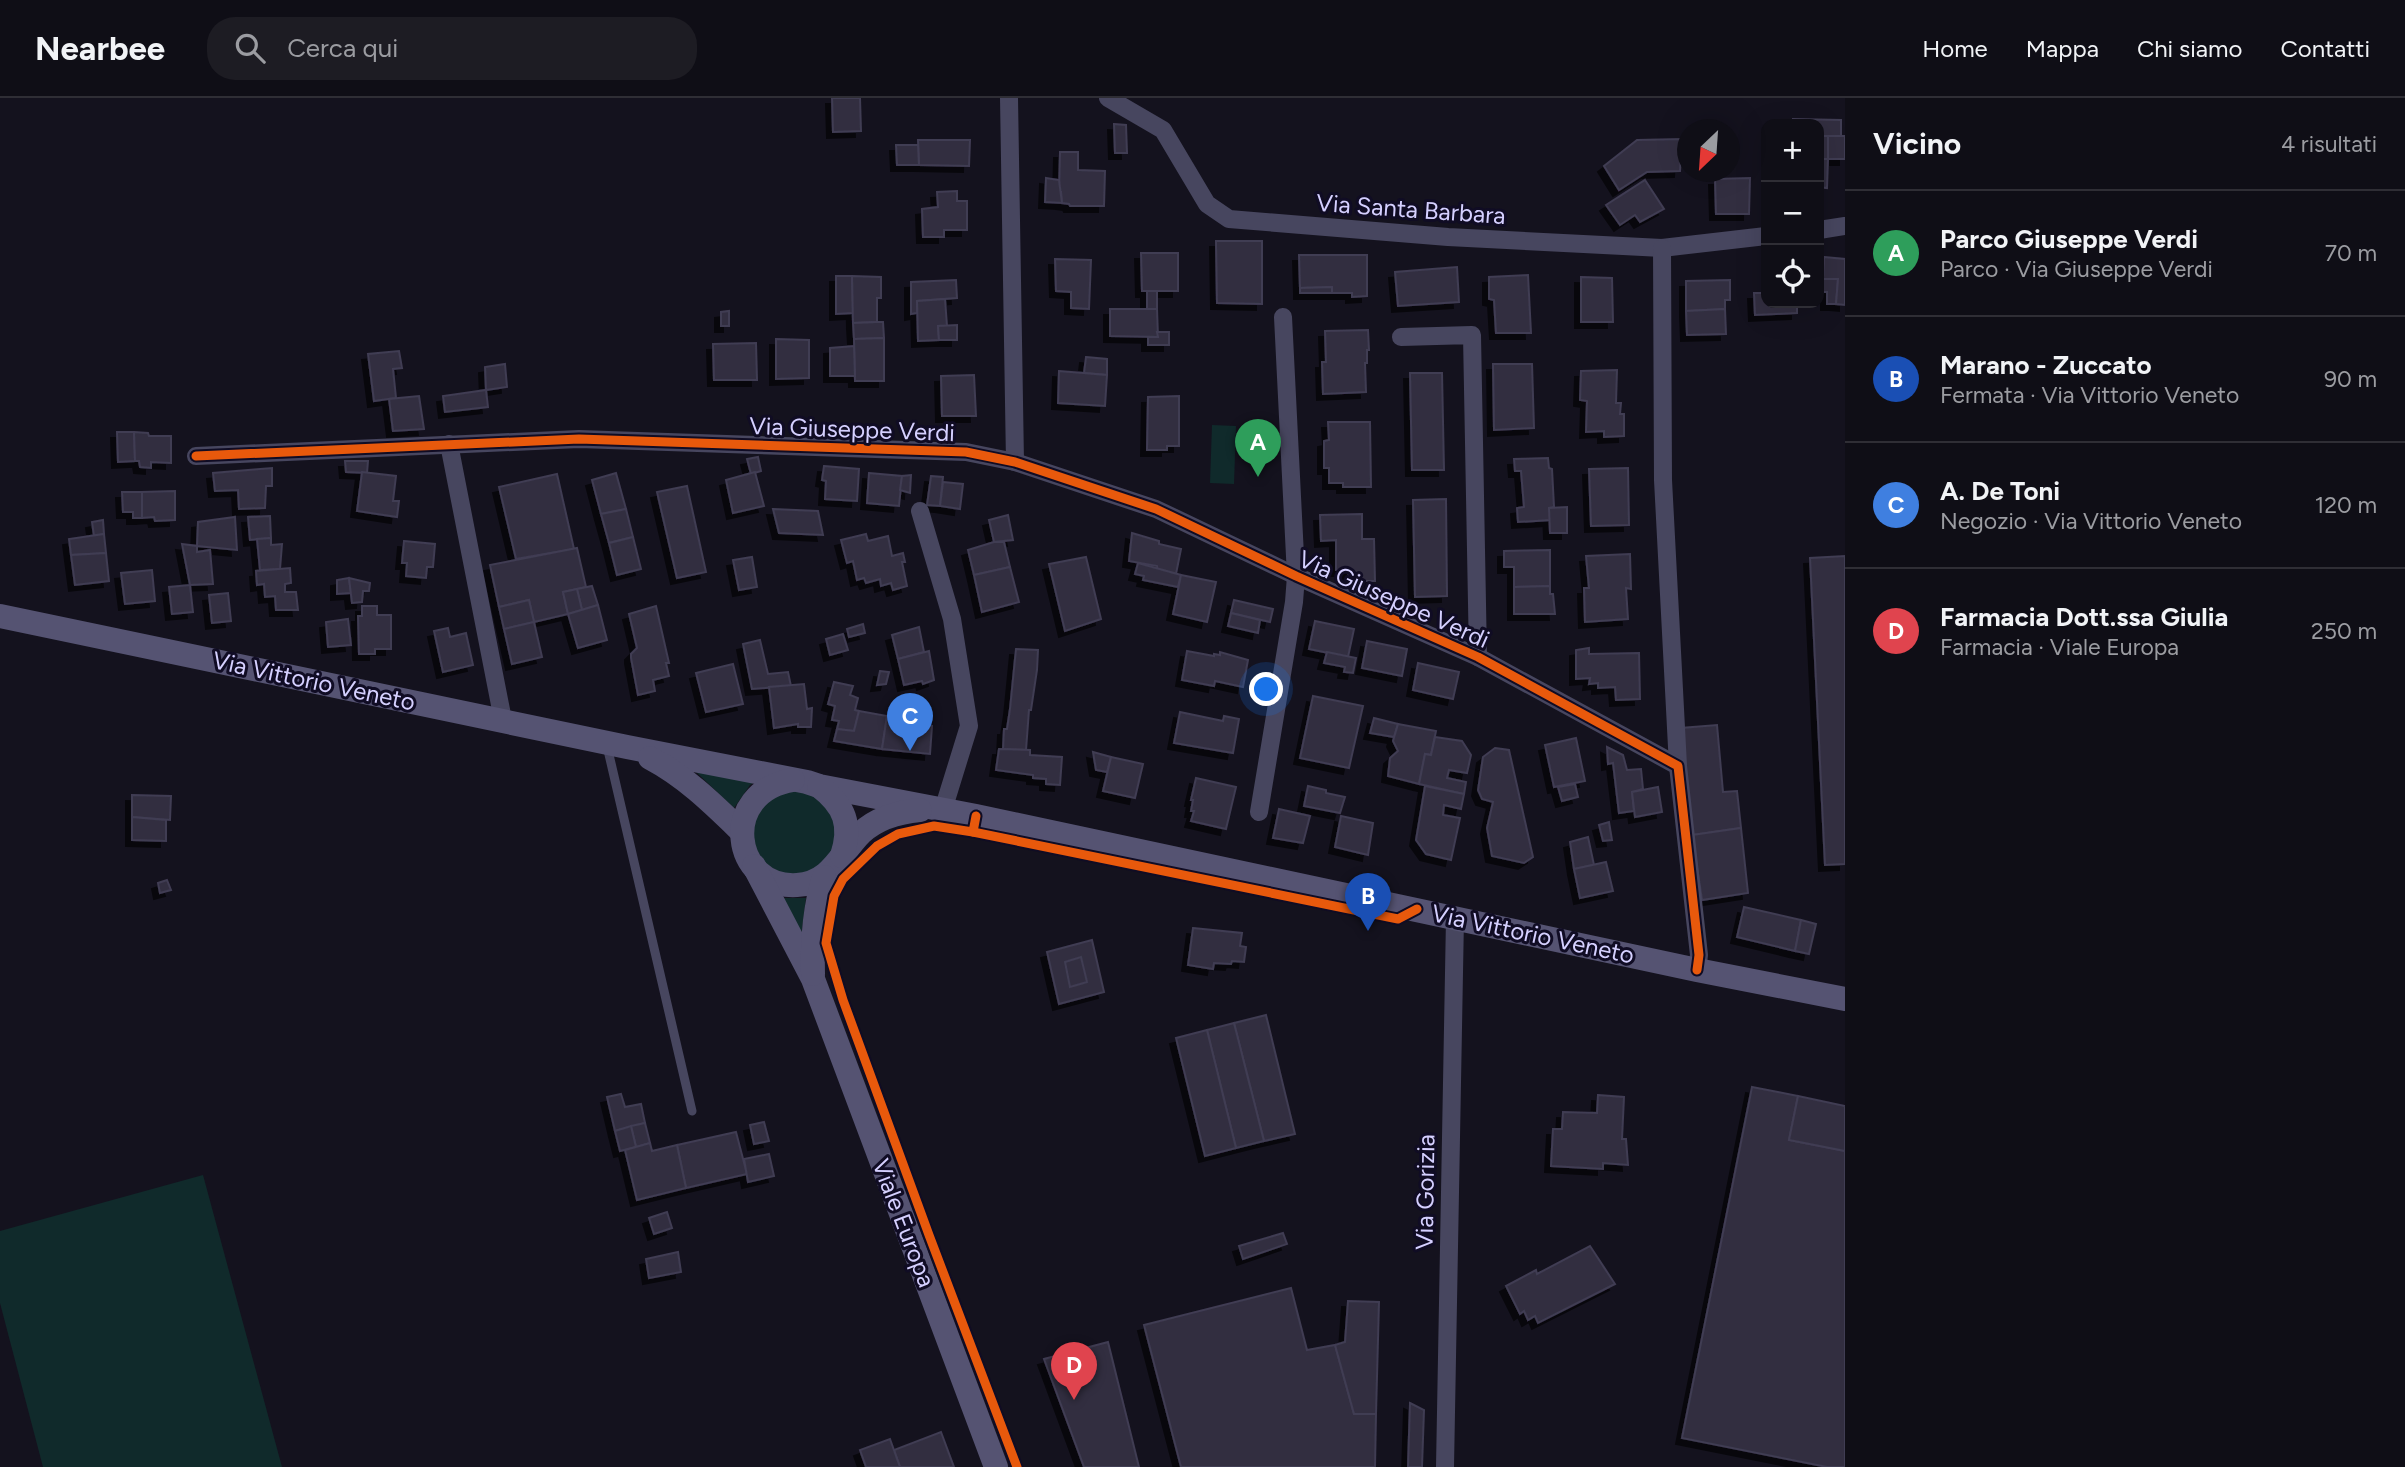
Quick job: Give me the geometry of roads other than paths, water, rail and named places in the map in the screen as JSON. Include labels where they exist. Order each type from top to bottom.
[{"type":"main road","name":"Via Vittorio Veneto","points":[[0,617],[938,809],[1845,999]]},
{"type":"main road","name":"Via Vittorio Veneto","points":[[617,744],[672,770],[709,799],[742,832],[747,856],[754,866]]},
{"type":"main road","points":[[742,832],[749,806],[757,795],[768,787],[794,780]]},
{"type":"main road","points":[[819,786],[832,796],[842,809],[847,825],[847,841],[842,857]]},
{"type":"main road","name":"Via Vittorio Veneto","points":[[824,877],[861,834],[880,820],[906,811],[938,809]]},
{"type":"main road","points":[[754,866],[772,880],[794,886],[824,877]]},
{"type":"main road","name":"Viale Europa","points":[[754,866],[813,979],[996,1467]]},
{"type":"main road","name":"Viale Europa","points":[[813,979],[813,925],[824,877]]},
{"type":"street","points":[[1009,98],[1015,462]]},
{"type":"street","name":"Via Santa Barbara","points":[[1108,98],[1163,130],[1207,204],[1229,219],[1448,237],[1662,248],[1761,237]]},
{"type":"street","points":[[1824,229],[1845,226]]},
{"type":"street","points":[[1662,248],[1662,480],[1678,766],[1699,955],[1697,970]]},
{"type":"street","name":"Via Giuseppe Verdi","points":[[1259,812],[1296,576],[1283,317]]},
{"type":"street","name":"Via Giuseppe Verdi","points":[[1402,337],[1472,335],[1478,657]]},
{"type":"street","name":"Via Giuseppe Verdi","points":[[196,456],[579,439],[966,452],[1015,462],[1156,509],[1296,576],[1540,685],[1678,766]]},
{"type":"street","points":[[449,444],[503,720]]},
{"type":"street","points":[[920,511],[952,619],[969,726],[938,809]]},
{"type":"street","name":"Via Gorizia","points":[[1445,1467],[1455,918]]},
{"type":"lane","points":[[617,744],[692,1111]]},
{"type":"place","name":"Parco Giuseppe Verdi","points":[[1258,477]]},
{"type":"place","name":"A. De Toni","points":[[910,751]]},
{"type":"place","name":"Marano - Zuccato","points":[[1368,931]]},
{"type":"place","name":"Farmacia Dott.ssa Giulia","points":[[1074,1400]]}]
